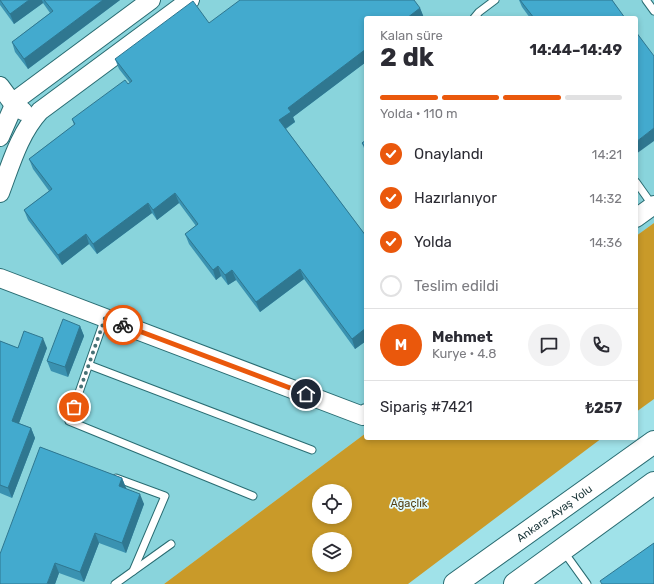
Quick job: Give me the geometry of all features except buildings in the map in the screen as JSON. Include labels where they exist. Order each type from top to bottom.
[{"type":"highway","name":"Ankara-Ayaş Yolu","points":[[455,584],[654,442]]},
{"type":"highway","points":[[515,584],[654,483]]},
{"type":"street","points":[[0,137],[14,105],[20,97],[151,0]]},
{"type":"street","points":[[0,193],[22,137],[40,110],[190,0]]},
{"type":"street","points":[[0,86],[14,105],[34,118]]},
{"type":"street","points":[[638,217],[654,205]]},
{"type":"street","points":[[0,278],[363,416],[364,415]]},
{"type":"lane","points":[[476,16],[495,0]]},
{"type":"lane","points":[[646,0],[654,11]]},
{"type":"lane","points":[[638,185],[654,205]]},
{"type":"lane","points":[[105,318],[69,421],[253,496]]},
{"type":"lane","points":[[88,365],[312,450]]},
{"type":"lane","points":[[108,475],[165,496],[134,571]]},
{"type":"lane","points":[[115,584],[171,544]]},
{"type":"lane","points":[[562,549],[587,584]]},
{"type":"shaded area","points":[[0,0],[654,0],[654,223],[638,235],[638,16],[364,16],[364,434],[164,584],[0,584]]},
{"type":"green space","points":[[654,223],[654,399],[638,411],[638,235]]},
{"type":"green space","name":"Ağaçlık","points":[[364,434],[364,440],[599,440],[408,584],[164,584]]},
{"type":"way so far","points":[[74,407],[105,318],[123,325]]},
{"type":"route","points":[[123,325],[306,394]]}]
